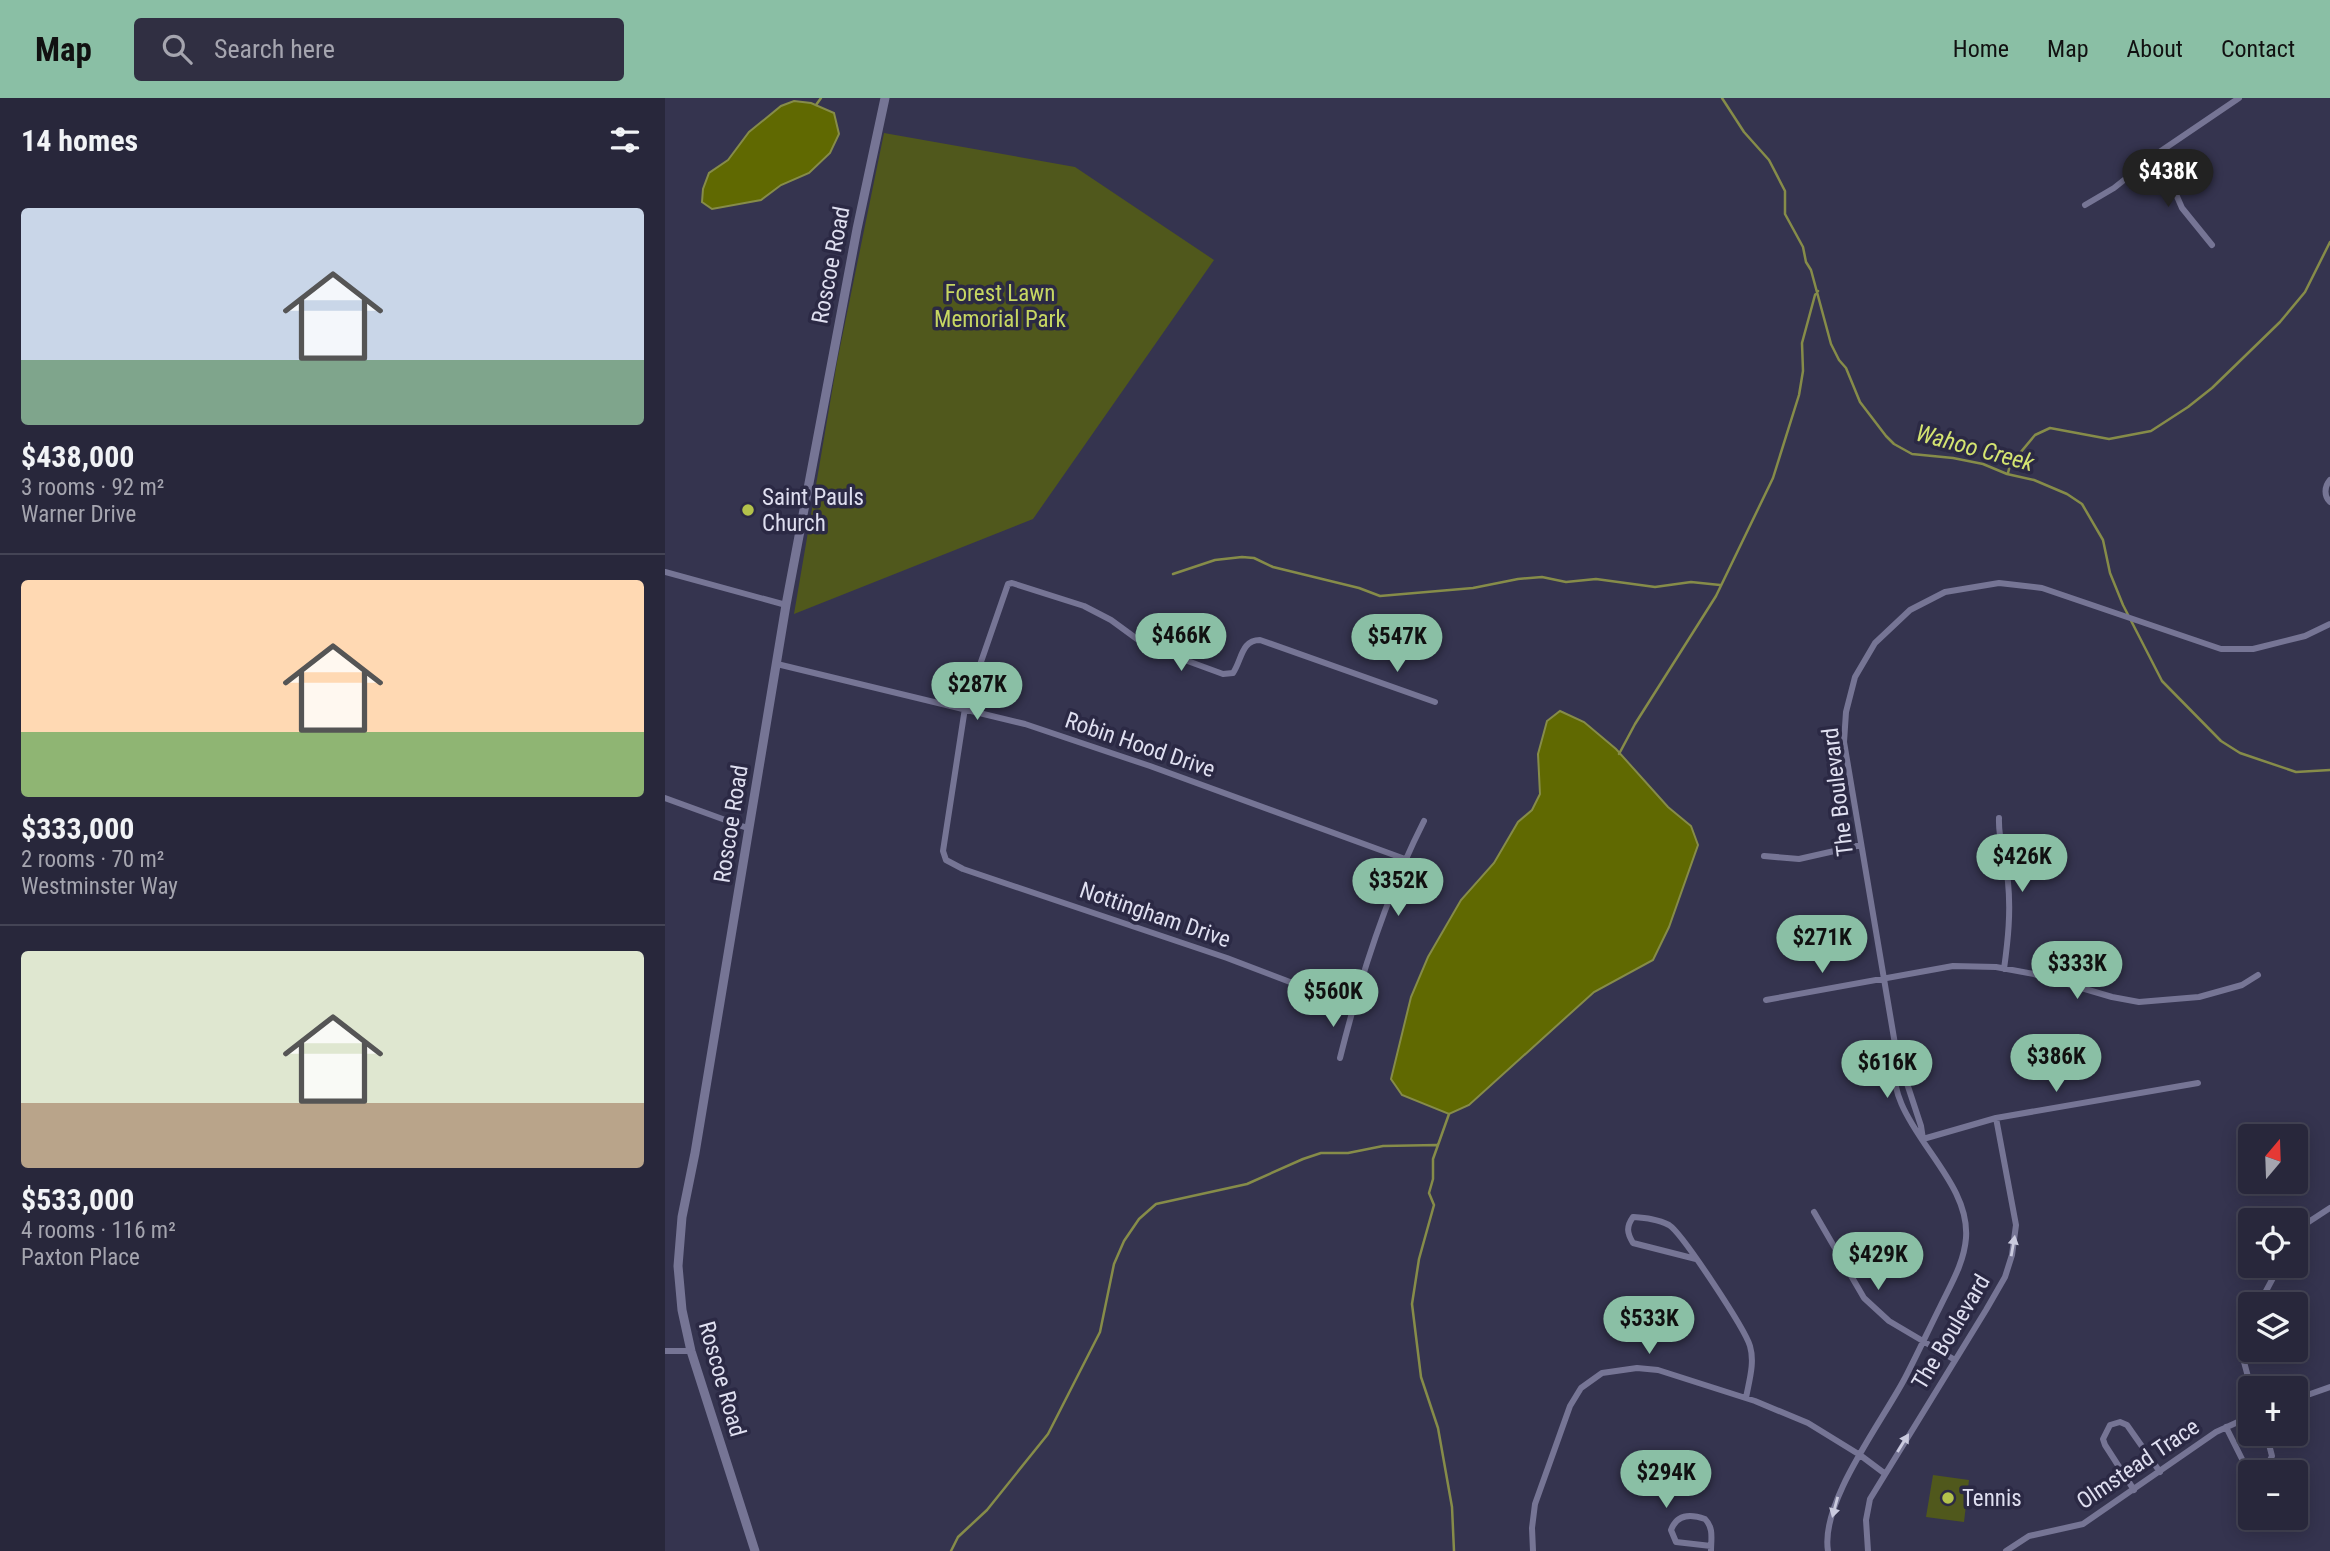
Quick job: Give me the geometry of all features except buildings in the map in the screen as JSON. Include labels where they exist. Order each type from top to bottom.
[{"type":"main road","name":"Roscoe Road","points":[[755,1551],[691,1350],[682,1310],[678,1266],[682,1217],[750,830],[786,605],[857,229],[885,98]]},
{"type":"street","points":[[2085,205],[2114,188],[2158,153],[2239,98]]},
{"type":"street","points":[[2158,153],[2182,208],[2212,245]]},
{"type":"street","points":[[2330,480],[2325,493],[2330,502]]},
{"type":"street","points":[[665,572],[786,605]]},
{"type":"street","points":[[965,708],[1008,584],[1012,583],[1084,607],[1111,620],[1137,639],[1223,674],[1229,674],[1236,668],[1247,643],[1260,640],[1435,702]]},
{"type":"street","name":"The Boulevard","points":[[1828,1551],[1838,1496],[1905,1380],[1964,1258],[1967,1234],[1957,1193],[1923,1139],[1896,1050],[1845,742],[1846,712],[1855,677],[1875,643],[1910,610],[1945,592],[1999,583],[2042,588],[2221,649],[2253,649],[2305,636],[2330,624]]},
{"type":"street","name":"Robin Hood Drive","points":[[777,664],[1025,724],[1150,766],[1405,859]]},
{"type":"street","name":"Nottingham Drive","points":[[965,708],[943,851],[946,860],[963,869],[1227,958],[1353,1006]]},
{"type":"street","points":[[665,799],[750,830]]},
{"type":"street","points":[[1999,818],[1998,837],[2008,879],[2010,917],[2004,969]]},
{"type":"street","points":[[1340,1058],[1353,1006],[1405,859],[1424,821]]},
{"type":"street","points":[[1763,856],[1799,859],[1861,845]]},
{"type":"street","points":[[1766,1000],[1953,966],[2034,974],[2139,1002],[2199,997],[2242,985],[2258,975]]},
{"type":"street","points":[[1923,1139],[1996,1118],[2198,1083]]},
{"type":"street","name":"The Boulevard","points":[[1868,1551],[1865,1520],[1870,1499],[2005,1277],[2012,1255],[2016,1225],[1996,1118]]},
{"type":"street","points":[[2308,1222],[2330,1208]]},
{"type":"street","points":[[1814,1212],[1864,1298],[1889,1321],[1955,1360]]},
{"type":"street","points":[[1696,1259],[1633,1243],[1627,1234],[1628,1225],[1633,1217],[1649,1218],[1669,1225],[1696,1259],[1740,1324],[1750,1346],[1753,1364],[1746,1398]]},
{"type":"street","points":[[665,1351],[691,1350]]},
{"type":"street","points":[[1534,1551],[1532,1528],[1535,1504],[1570,1406],[1581,1388],[1602,1373],[1637,1368],[1658,1370],[1746,1398],[1808,1423],[1884,1473]]},
{"type":"street","points":[[2308,1395],[2330,1387]]},
{"type":"street","points":[[2133,1490],[2105,1445],[2103,1439],[2110,1425],[2120,1422],[2127,1425],[2159,1472]]},
{"type":"street","name":"Olmstead Trace","points":[[2006,1551],[2029,1536],[2083,1524],[2226,1427],[2238,1422]]},
{"type":"street","points":[[2226,1427],[2242,1460]]},
{"type":"street","points":[[1684,1516],[1705,1519],[1711,1526],[1711,1549],[1676,1542],[1671,1530],[1673,1523],[1684,1516]]},
{"type":"green space","name":"Forest Lawn Memorial Park","points":[[884,133],[1075,167],[1214,260],[1033,519],[794,614],[837,362]]},
{"type":"green space","name":"Tennis","points":[[1933,1475],[1969,1480],[1964,1522],[1926,1517]]},
{"type":"shaded area","points":[[794,101],[811,103],[834,113],[839,134],[830,153],[809,173],[781,185],[761,200],[712,209],[702,202],[709,173],[728,160],[749,132],[781,106]]},
{"type":"shaded area","points":[[1560,711],[1584,722],[1616,749],[1668,807],[1691,826],[1698,845],[1669,927],[1653,960],[1594,992],[1469,1105],[1449,1114],[1402,1095],[1391,1079],[1411,997],[1428,957],[1461,900],[1494,863],[1518,822],[1532,810],[1540,794],[1538,754],[1547,721]]},
{"type":"waterway","points":[[816,105],[821,98]]},
{"type":"waterway","name":"Wahoo Creek","points":[[1722,98],[1744,132],[1769,160],[1785,191],[1785,214],[1803,247],[1831,344],[1846,368],[1860,402],[1886,436],[1912,454],[1983,464],[2007,474],[2034,480],[2067,494],[2082,504],[2103,540],[2110,573],[2123,605],[2162,681],[2221,741],[2240,753],[2296,772],[2330,770]]},
{"type":"waterway","points":[[2008,473],[2010,465],[2035,435],[2050,428],[2109,439],[2151,431],[2188,407],[2212,388],[2280,322],[2305,292],[2330,242]]},
{"type":"waterway","points":[[1619,754],[1716,596],[1773,478],[1799,395],[1803,371],[1802,343],[1818,291]]},
{"type":"waterway","points":[[1173,574],[1215,560],[1242,557],[1254,558],[1273,567],[1359,588],[1380,596],[1473,588],[1542,577],[1566,582],[1596,579],[1655,587],[1691,582],[1720,585]]},
{"type":"waterway","points":[[1449,1114],[1433,1159],[1433,1179],[1429,1193],[1434,1205],[1419,1259],[1412,1304],[1421,1377],[1438,1428],[1452,1507],[1454,1551]]},
{"type":"waterway","points":[[951,1551],[958,1537],[987,1510],[1048,1434],[1100,1332],[1114,1264],[1124,1241],[1139,1219],[1156,1204],[1247,1184],[1321,1153],[1348,1153],[1383,1146],[1437,1145]]},
{"type":"place","name":"Saint Pauls Church","points":[[748,510]]},
{"type":"place","name":"Tennis","points":[[1948,1498]]}]
